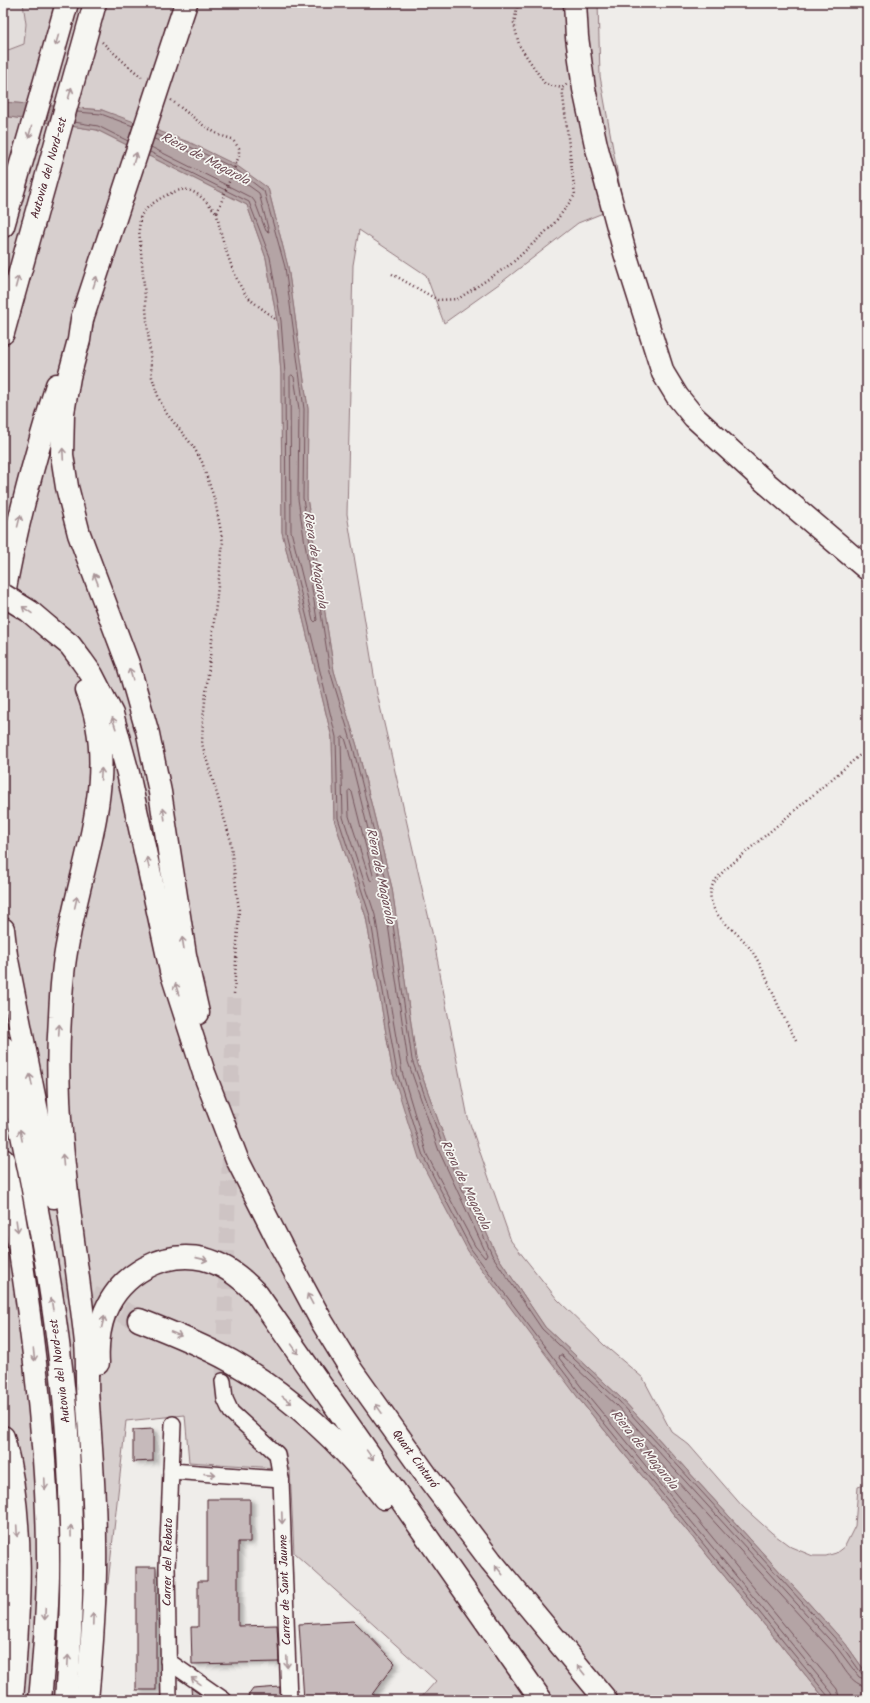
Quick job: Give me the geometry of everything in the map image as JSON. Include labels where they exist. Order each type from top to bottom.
[{"type":"main road","points":[[4,224],[67,3]]},
{"type":"main road","name":"Autovia del Nord-est","points":[[3,333],[96,3]]},
{"type":"main road","points":[[186,3],[82,319],[79,340],[69,377],[63,413],[62,455],[67,487],[79,534],[128,664],[148,734],[160,792],[185,955],[204,1036],[230,1120],[256,1195]]},
{"type":"main road","points":[[575,3],[577,37],[584,88],[596,145],[625,253],[663,373],[677,396],[694,417],[765,482],[867,569]]},
{"type":"main road","points":[[3,600],[10,556],[33,463],[71,338],[82,319]]},
{"type":"main road","points":[[3,595],[28,611],[70,645],[92,675],[112,714],[128,773],[171,971],[204,1073],[236,1159],[256,1195]]},
{"type":"main road","points":[[49,628],[71,659],[86,687],[97,718],[100,737],[101,769],[99,792],[91,837],[68,941],[60,1015],[58,1055],[59,1111],[67,1207],[86,1346],[86,1380],[94,1499],[96,1545],[93,1623],[87,1700]]},
{"type":"main road","points":[[3,929],[6,955],[69,1275],[86,1380]]},
{"type":"main road","name":"Autovia del Nord-est","points":[[3,1047],[41,1236],[57,1334],[67,1431],[72,1573],[66,1700]]},
{"type":"main road","name":"Autovia del Nord-est","points":[[3,1160],[15,1213],[30,1320],[42,1426],[48,1577],[40,1700]]},
{"type":"main road","name":"Quart Cinturó","points":[[256,1195],[314,1308],[352,1371],[429,1480],[492,1561],[606,1700]]},
{"type":"main road","points":[[94,1499],[103,1469],[99,1342],[105,1313],[122,1285],[144,1268],[152,1264],[170,1258],[181,1257],[205,1259],[216,1263],[240,1278],[257,1294],[539,1700]]},
{"type":"main road","points":[[140,1320],[181,1336],[231,1361],[299,1409],[332,1438],[375,1486],[539,1700]]},
{"type":"main road","points":[[3,1437],[11,1471],[18,1533],[16,1650],[12,1700]]},
{"type":"street","name":"Carrer de Sant Jaume","points":[[223,1381],[225,1399],[231,1412],[277,1454],[281,1479],[289,1700]]},
{"type":"street","name":"Carrer del Rebato","points":[[169,1700],[167,1567],[173,1424]]},
{"type":"street","points":[[171,1471],[281,1479]]},
{"type":"street","points":[[168,1661],[224,1700]]},
{"type":"path","points":[[518,3],[514,23],[519,45],[545,84],[562,88],[572,81]]},
{"type":"path","points":[[392,274],[438,300],[458,298],[511,264],[553,225],[575,195],[562,88]]},
{"type":"path","points":[[236,165],[218,213],[220,231],[236,277],[243,290],[247,296],[277,321]]},
{"type":"path","points":[[218,213],[200,196],[187,190],[176,191],[148,206],[140,215],[139,229],[152,377],[164,409],[193,446],[202,462],[214,501],[223,542],[203,720],[202,744],[230,838],[239,910],[234,994]]},
{"type":"path","points":[[796,1040],[779,1009],[761,966],[745,942],[718,915],[711,900],[710,892],[713,882],[726,869],[867,750]]},
{"type":"shaded area","points":[[3,3],[23,3],[26,24],[24,44],[3,52]]},
{"type":"shaded area","points":[[23,3],[598,3],[600,76],[623,205],[578,223],[503,281],[444,323],[426,275],[359,230],[353,265],[347,514],[377,693],[432,932],[468,1118],[511,1241],[557,1299],[604,1345],[643,1378],[671,1431],[689,1445],[743,1507],[772,1533],[791,1547],[813,1556],[826,1556],[836,1553],[845,1546],[855,1526],[858,1487],[867,1484],[867,1674],[845,1643],[622,1399],[545,1327],[496,1254],[448,1148],[416,1059],[392,888],[357,746],[334,671],[307,498],[308,409],[288,267],[268,188],[102,110],[3,102],[3,52],[24,44],[26,24]]},
{"type":"shaded area","points":[[3,116],[97,130],[247,205],[266,258],[277,321],[281,374],[282,532],[332,738],[334,819],[366,917],[393,1074],[579,1399],[826,1700],[419,1700],[436,1681],[294,1553],[290,1469],[189,1462],[185,1415],[126,1421],[95,1700],[3,1700]]},
{"type":"water","name":"Riera de Magarola","points":[[3,102],[102,110],[191,143],[236,165],[268,188],[288,267],[308,409],[307,498],[334,671],[357,746],[392,888],[416,1059],[448,1148],[496,1254],[545,1327],[622,1399],[845,1643],[867,1674],[867,1700],[826,1700],[579,1399],[468,1251],[419,1158],[393,1074],[366,917],[334,819],[332,738],[282,532],[281,374],[277,321],[266,258],[247,205],[97,130],[3,116]]},
{"type":"building","points":[[153,1429],[153,1461],[133,1462],[133,1430]]},
{"type":"building","points":[[207,1499],[250,1499],[250,1542],[238,1542],[238,1626],[277,1625],[279,1662],[192,1664],[191,1627],[198,1627],[198,1581],[207,1581]]},
{"type":"building","points":[[136,1567],[156,1567],[156,1690],[136,1690]]},
{"type":"building","points":[[354,1621],[395,1663],[368,1700],[304,1700],[299,1624]]},
{"type":"building","points":[[280,1687],[280,1700],[245,1700],[253,1689]]},
{"type":"building","points":[[191,1688],[208,1700],[192,1700]]},
{"type":"tunnel","points":[[223,1381],[234,994]]},
{"type":"tunnel","points":[[3,1253],[139,1320]]}]
